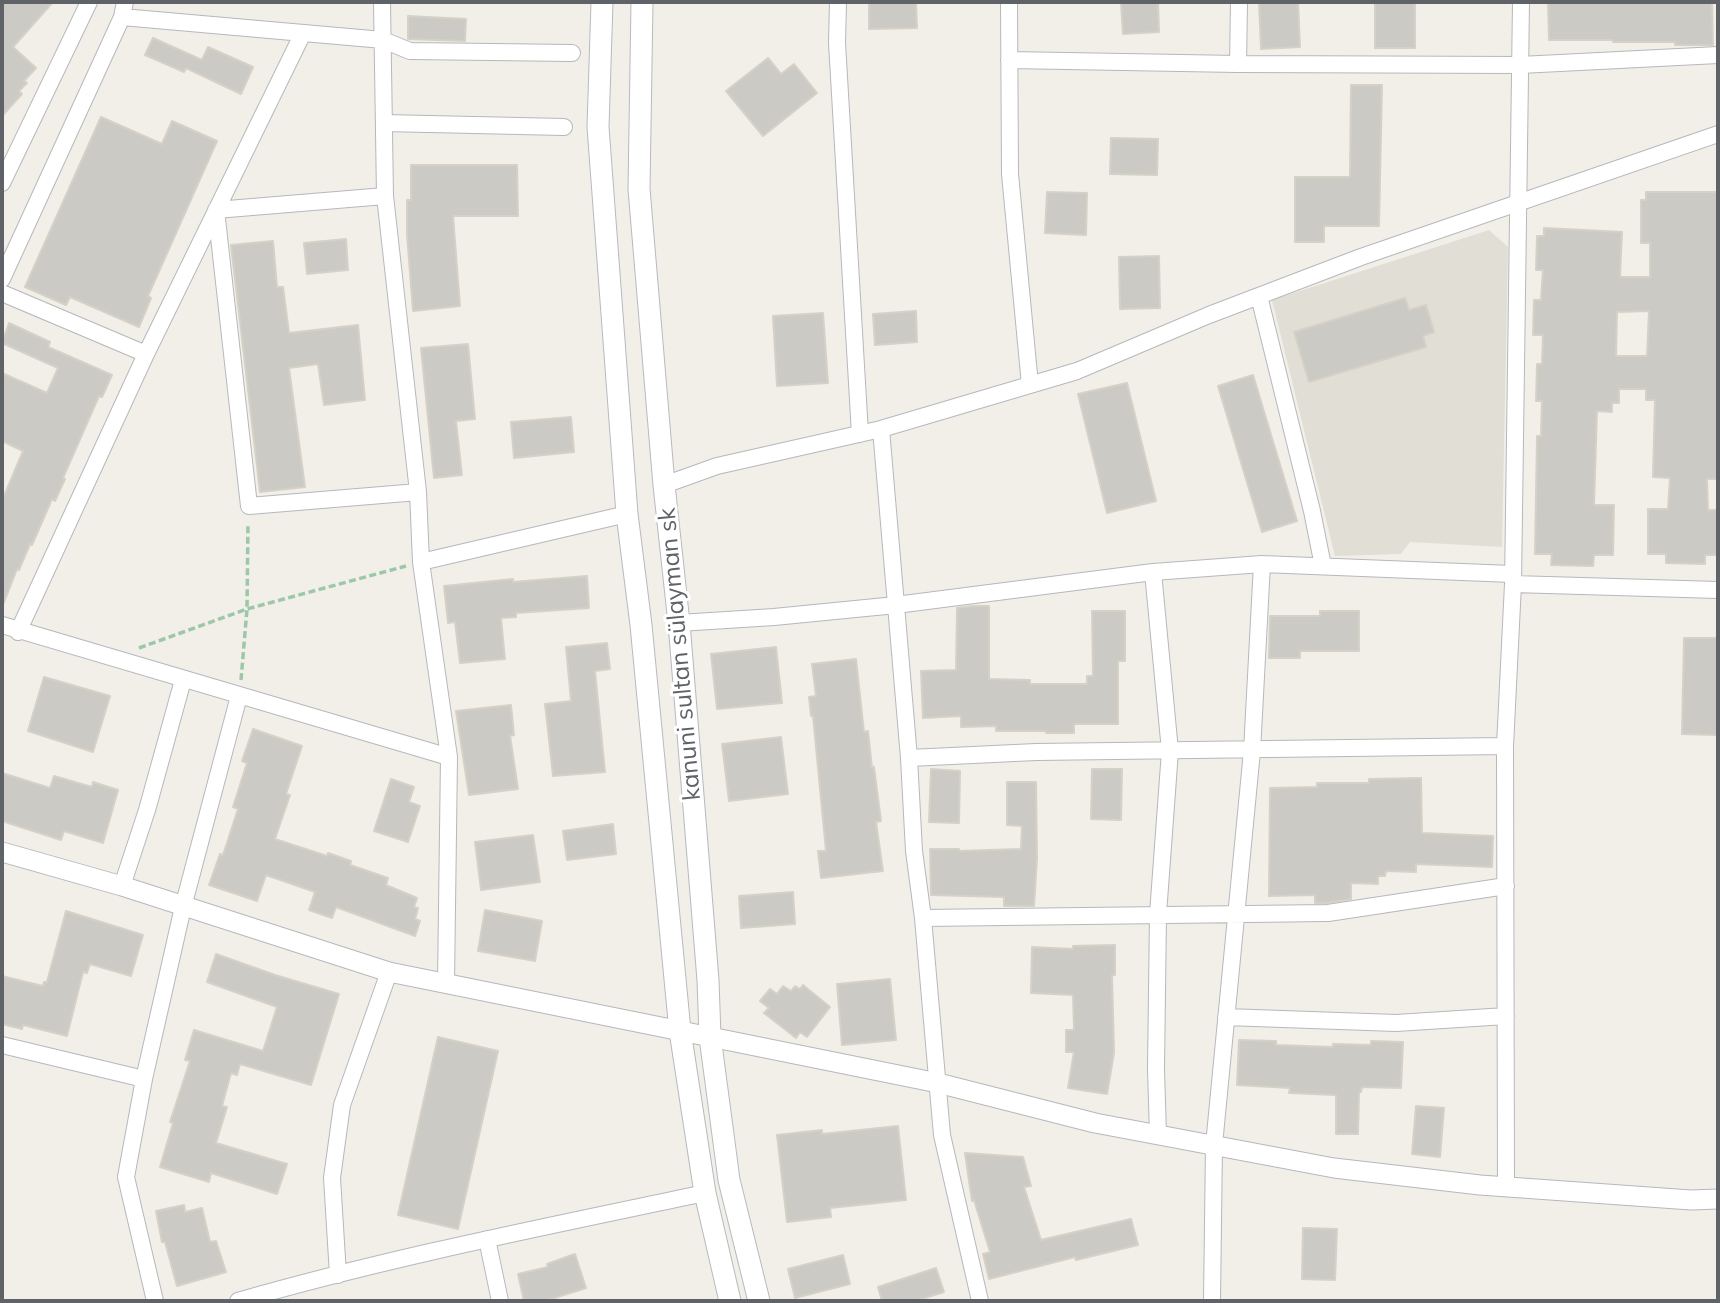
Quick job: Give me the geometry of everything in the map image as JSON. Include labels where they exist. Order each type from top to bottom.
[{"type":"main road","points":[[602,2],[598,127],[627,514],[641,625],[680,1031],[705,1193],[730,1301]]},
{"type":"main road","name":"kanuni sultan sülayman sk","points":[[642,2],[639,189],[664,485],[679,622],[708,980],[710,1037],[729,1180],[759,1301]]},
{"type":"street","points":[[2,183],[89,2]]},
{"type":"street","points":[[382,2],[385,196],[418,492],[421,562],[449,757],[446,982]]},
{"type":"street","points":[[838,2],[837,43],[860,434]]},
{"type":"street","points":[[1009,2],[1010,173],[1030,385]]},
{"type":"street","points":[[1238,64],[1239,2]]},
{"type":"street","points":[[1506,1187],[1505,746],[1513,579],[1521,2]]},
{"type":"street","points":[[2,279],[124,9],[303,33],[383,40],[410,51],[572,53]]},
{"type":"street","points":[[18,632],[146,354],[303,33]]},
{"type":"street","points":[[1009,60],[1520,65],[1718,55]]},
{"type":"street","points":[[384,123],[564,127]]},
{"type":"street","points":[[664,485],[717,466],[881,429],[1077,371],[1361,257],[1718,134]]},
{"type":"street","points":[[216,210],[385,196]]},
{"type":"street","points":[[216,210],[249,506],[418,492]]},
{"type":"street","points":[[2,293],[146,354]]},
{"type":"street","points":[[1259,296],[1323,566]]},
{"type":"street","points":[[881,429],[909,758],[914,851],[923,918],[942,1136],[980,1301]]},
{"type":"street","points":[[421,562],[627,514]]},
{"type":"street","points":[[679,622],[774,617],[896,605],[1153,572],[1262,564],[1718,590]]},
{"type":"street","points":[[1212,1301],[1214,1145],[1252,751],[1262,564]]},
{"type":"street","points":[[1153,572],[1170,751],[1158,914],[1158,1135]]},
{"type":"street","points":[[2,625],[18,632],[449,757]]},
{"type":"street","points":[[122,886],[147,810],[183,680]]},
{"type":"street","points":[[155,1301],[126,1177],[144,1079],[183,907],[239,696]]},
{"type":"street","points":[[909,758],[1036,752],[1505,746]]},
{"type":"street","points":[[2,852],[122,886],[390,972],[938,1083],[1095,1124],[1334,1168],[1506,1187],[1691,1200],[1718,1199]]},
{"type":"street","points":[[923,918],[1328,913],[1506,886]]},
{"type":"street","points":[[338,1275],[332,1178],[342,1105],[390,972]]},
{"type":"street","points":[[1226,1017],[1396,1023],[1506,1016]]},
{"type":"street","points":[[2,1045],[144,1079]]},
{"type":"street","points":[[238,1301],[487,1239],[705,1193]]},
{"type":"street","points":[[487,1239],[500,1301]]},
{"type":"path","points":[[239,696],[247,609],[249,506]]},
{"type":"path","points":[[111,657],[247,609],[421,562]]},
{"type":"shaded area","points":[[1489,230],[1508,247],[1502,547],[1410,542],[1401,554],[1335,556],[1272,300]]},
{"type":"building","points":[[2,2],[53,2],[13,47],[36,68],[24,81],[27,83],[19,91],[22,94],[2,116]]},
{"type":"building","points":[[869,2],[916,2],[917,28],[869,29]]},
{"type":"building","points":[[1158,2],[1159,32],[1123,34],[1121,3]]},
{"type":"building","points":[[1259,2],[1298,2],[1300,47],[1261,49]]},
{"type":"building","points":[[1375,2],[1415,2],[1415,48],[1375,48]]},
{"type":"building","points":[[1548,2],[1712,2],[1713,45],[1549,40]]},
{"type":"building","points":[[408,16],[466,19],[465,41],[408,39]]},
{"type":"building","points":[[153,38],[202,60],[208,47],[253,67],[241,94],[186,68],[184,72],[145,55]]},
{"type":"building","points":[[768,58],[781,74],[794,64],[817,93],[763,136],[726,91]]},
{"type":"building","points":[[1351,85],[1382,85],[1379,226],[1324,226],[1324,242],[1295,242],[1295,177],[1350,177]]},
{"type":"building","points":[[101,117],[162,144],[172,121],[217,141],[148,296],[151,298],[139,327],[70,297],[66,305],[25,287]]},
{"type":"building","points":[[1111,138],[1158,139],[1157,175],[1110,174]]},
{"type":"building","points":[[411,165],[517,165],[518,216],[453,216],[460,306],[413,311],[407,235]]},
{"type":"building","points":[[1047,192],[1087,193],[1086,235],[1045,233]]},
{"type":"building","points":[[1646,192],[1718,192],[1718,479],[1707,479],[1708,510],[1718,510],[1718,555],[1705,555],[1705,564],[1666,563],[1666,554],[1648,554],[1648,509],[1668,509],[1670,478],[1653,477],[1655,400],[1646,400],[1646,389],[1619,389],[1619,403],[1612,403],[1612,412],[1597,411],[1594,505],[1614,505],[1613,555],[1594,555],[1593,566],[1551,565],[1552,554],[1535,554],[1537,436],[1541,436],[1542,401],[1536,401],[1537,364],[1542,364],[1543,335],[1533,335],[1534,300],[1541,300],[1543,270],[1536,270],[1537,236],[1544,236],[1544,228],[1622,232],[1620,277],[1650,277],[1650,243],[1641,243],[1641,200],[1646,200]],"holes":[[[1649,311],[1647,356],[1616,356],[1617,312]]]},
{"type":"building","points":[[346,239],[348,270],[307,274],[304,243]]},
{"type":"building","points":[[273,241],[277,287],[283,287],[289,333],[358,325],[365,400],[324,405],[318,364],[289,368],[305,487],[260,492],[231,245]]},
{"type":"building","points":[[1159,256],[1160,308],[1120,309],[1119,257]]},
{"type":"building","points":[[1405,298],[1409,310],[1426,305],[1434,332],[1423,336],[1426,347],[1309,382],[1294,332]]},
{"type":"building","points":[[916,311],[917,342],[875,345],[873,314]]},
{"type":"building","points":[[823,313],[828,383],[777,386],[773,316]]},
{"type":"building","points":[[9,323],[50,342],[48,347],[112,375],[102,397],[99,396],[55,501],[52,499],[32,545],[30,544],[19,570],[17,569],[3,605],[2,501],[23,451],[2,441],[2,373],[47,393],[58,368],[2,343]]},
{"type":"building","points":[[468,344],[475,419],[456,421],[462,475],[434,478],[421,348]]},
{"type":"building","points":[[1253,375],[1297,521],[1262,532],[1218,386]]},
{"type":"building","points":[[1127,383],[1156,501],[1107,513],[1078,394]]},
{"type":"building","points":[[571,417],[574,452],[514,458],[511,422]]},
{"type":"building","points":[[587,576],[589,608],[516,613],[516,617],[501,618],[505,659],[460,663],[455,622],[448,623],[444,586],[513,579],[513,582]]},
{"type":"building","points":[[989,606],[989,679],[1030,680],[1030,684],[1087,684],[1087,676],[1093,676],[1092,611],[1125,611],[1125,661],[1118,661],[1118,724],[1074,724],[1074,733],[1046,733],[996,731],[996,726],[961,727],[961,716],[923,718],[921,671],[956,670],[957,608]]},
{"type":"building","points":[[1320,611],[1359,611],[1359,651],[1300,651],[1300,658],[1269,658],[1270,616],[1320,616]]},
{"type":"building","points":[[1684,638],[1718,638],[1718,735],[1682,734]]},
{"type":"building","points":[[607,643],[610,669],[595,671],[605,772],[553,776],[545,704],[571,701],[566,647]]},
{"type":"building","points":[[776,647],[782,703],[717,709],[711,654]]},
{"type":"building","points":[[856,659],[864,732],[868,731],[881,821],[876,822],[883,871],[821,878],[818,851],[826,851],[809,697],[816,696],[812,664]]},
{"type":"building","points":[[44,677],[110,696],[93,752],[28,731]]},
{"type":"building","points":[[511,705],[514,735],[510,736],[518,789],[469,795],[456,711]]},
{"type":"building","points":[[253,729],[302,746],[286,794],[290,795],[275,839],[351,861],[350,865],[388,878],[386,885],[417,898],[414,907],[418,908],[415,919],[420,921],[415,936],[336,907],[332,918],[309,910],[315,892],[266,875],[257,901],[209,885],[220,854],[223,855],[238,809],[233,807],[247,763],[242,761]]},
{"type":"building","points":[[781,737],[788,794],[729,801],[722,744]]},
{"type":"building","points":[[931,769],[960,771],[959,823],[929,822]]},
{"type":"building","points":[[1092,769],[1122,769],[1121,820],[1091,819]]},
{"type":"building","points":[[2,773],[50,788],[54,776],[92,787],[93,782],[118,790],[103,843],[64,831],[61,840],[2,821]]},
{"type":"building","points":[[1421,778],[1422,833],[1493,836],[1492,867],[1416,864],[1416,872],[1386,871],[1385,876],[1378,876],[1378,884],[1351,883],[1351,899],[1327,903],[1315,903],[1315,895],[1269,896],[1270,788],[1317,787],[1317,783],[1369,783],[1369,779]]},
{"type":"building","points":[[391,779],[414,787],[409,802],[420,806],[408,842],[374,831]]},
{"type":"building","points":[[1007,782],[1036,782],[1037,858],[1034,906],[1004,906],[1004,897],[931,895],[930,849],[1021,849],[1022,826],[1007,825]]},
{"type":"building","points":[[613,824],[616,854],[567,860],[563,831]]},
{"type":"building","points":[[533,835],[540,882],[481,890],[475,842]]},
{"type":"building","points":[[793,892],[795,924],[741,928],[739,896]]},
{"type":"building","points":[[485,910],[542,921],[535,961],[478,951]]},
{"type":"building","points":[[66,911],[143,935],[131,976],[90,964],[87,973],[83,972],[67,1036],[23,1025],[22,1029],[2,1024],[2,976],[43,986],[44,982],[47,982]]},
{"type":"building","points":[[1115,945],[1115,975],[1112,975],[1114,1053],[1107,1094],[1068,1088],[1074,1052],[1066,1052],[1066,1030],[1074,1030],[1073,995],[1031,993],[1032,947],[1073,949],[1073,946]]},
{"type":"building","points":[[216,954],[339,994],[311,1085],[240,1064],[237,1075],[231,1073],[222,1106],[227,1107],[216,1143],[287,1164],[277,1194],[211,1173],[209,1182],[160,1167],[173,1123],[170,1122],[190,1061],[185,1060],[194,1030],[263,1051],[277,1007],[207,982]]},
{"type":"building","points":[[890,979],[896,1040],[842,1045],[837,984]]},
{"type":"building","points":[[803,985],[830,1007],[807,1037],[800,1032],[796,1038],[764,1013],[769,1008],[760,1001],[770,989],[777,994],[783,986],[791,991],[795,986],[800,989]]},
{"type":"building","points":[[438,1037],[498,1051],[458,1229],[398,1215]]},
{"type":"building","points":[[1239,1040],[1276,1041],[1276,1045],[1333,1047],[1333,1044],[1371,1045],[1371,1041],[1403,1042],[1401,1088],[1362,1087],[1359,1092],[1358,1134],[1336,1134],[1336,1095],[1289,1093],[1290,1088],[1237,1085]]},
{"type":"building","points":[[1416,1106],[1444,1108],[1440,1157],[1412,1154]]},
{"type":"building","points":[[898,1126],[906,1200],[830,1208],[831,1217],[787,1222],[777,1135],[822,1130],[822,1134]]},
{"type":"building","points":[[965,1153],[1023,1157],[1031,1186],[1024,1187],[1041,1240],[1131,1219],[1138,1245],[1076,1260],[1075,1257],[989,1279],[983,1254],[990,1252],[974,1200],[972,1201]]},
{"type":"building","points":[[184,1205],[185,1212],[202,1208],[210,1242],[216,1241],[226,1272],[177,1286],[165,1242],[162,1242],[156,1211]]},
{"type":"building","points":[[1303,1228],[1337,1229],[1335,1280],[1302,1279]]},
{"type":"building","points":[[575,1254],[586,1288],[545,1301],[524,1301],[518,1274],[548,1267],[547,1264]]},
{"type":"building","points":[[843,1255],[850,1284],[795,1298],[788,1269]]},
{"type":"building","points":[[936,1268],[944,1292],[915,1301],[882,1301],[878,1287]]}]
